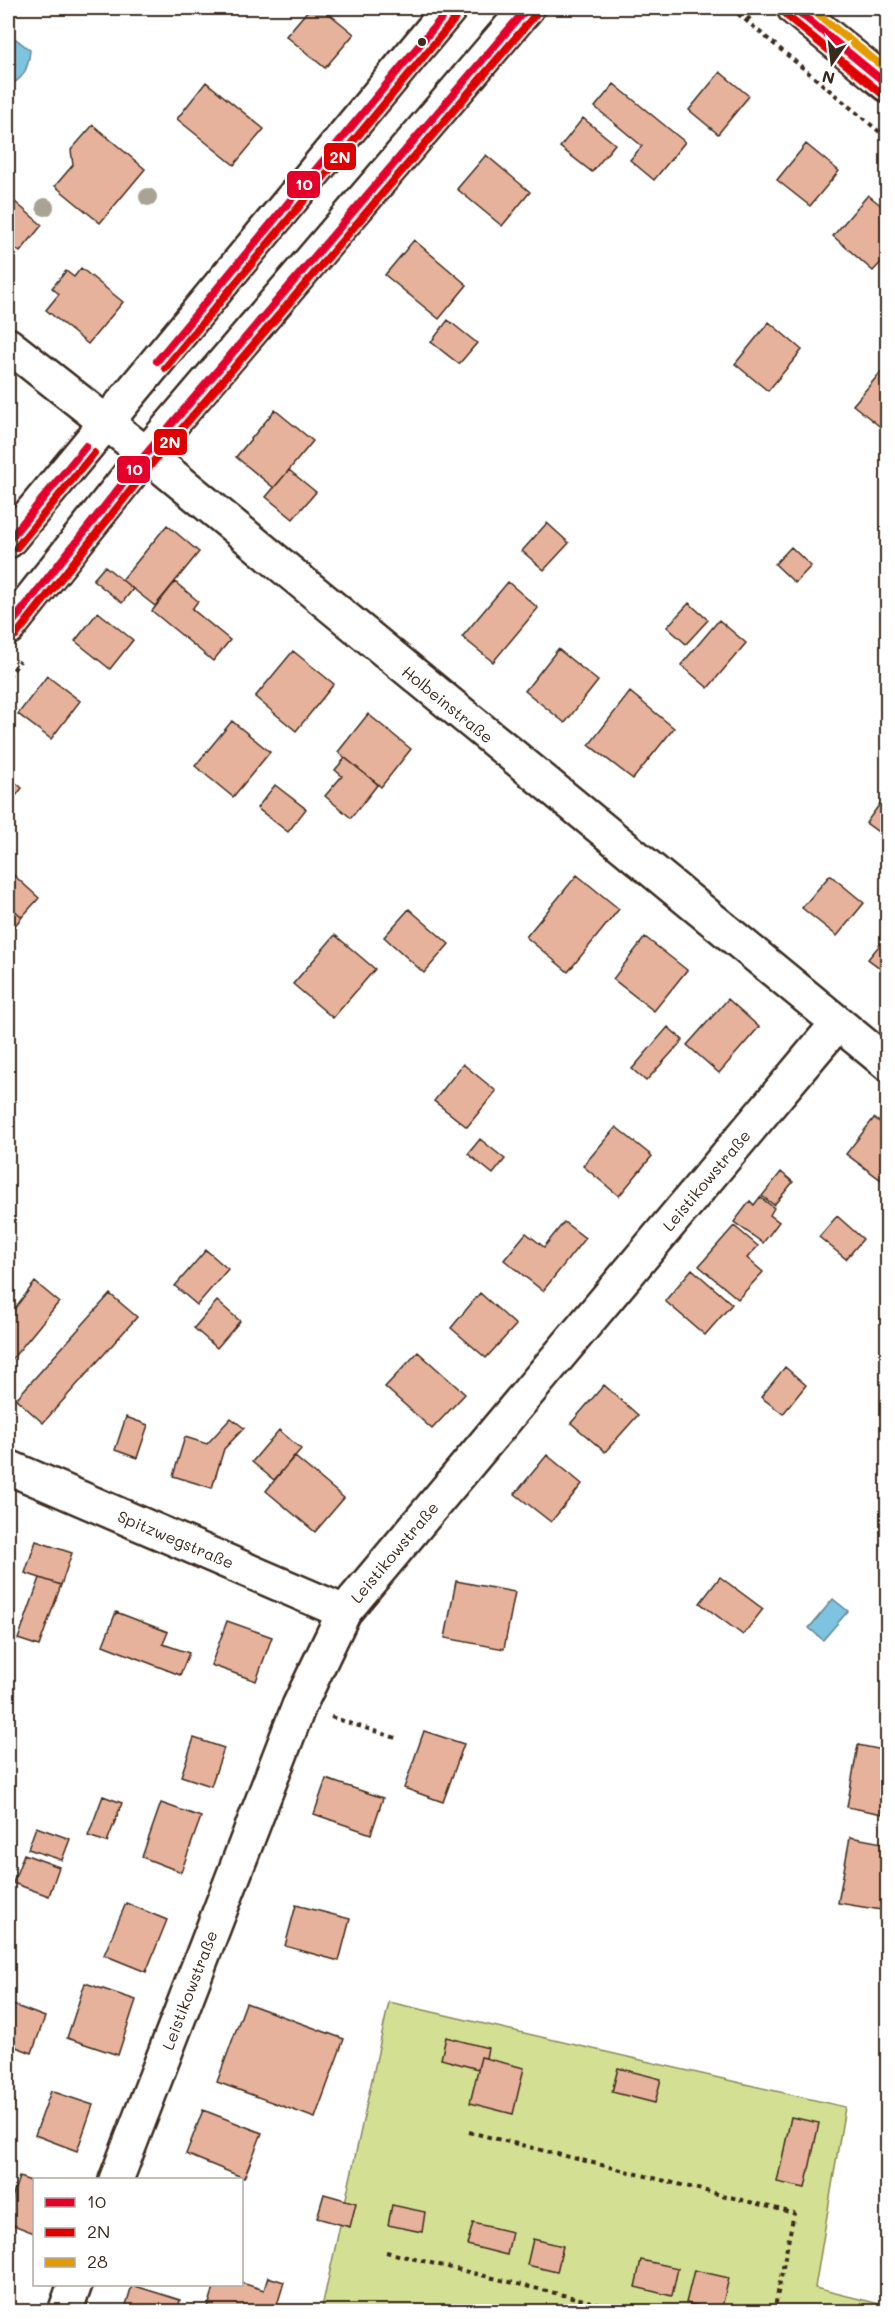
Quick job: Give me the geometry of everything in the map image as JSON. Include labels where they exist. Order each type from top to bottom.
[{"type":"street","points":[[8,541],[450,8]]},
{"type":"street","points":[[8,628],[146,454],[527,8]]},
{"type":"street","points":[[794,8],[888,85]]},
{"type":"street","name":"Holbeinstraße","points":[[8,345],[146,454],[888,1064]]},
{"type":"street","name":"Leistikowstraße","points":[[117,2178],[299,1706],[344,1612],[837,1024]]},
{"type":"street","name":"Spitzwegstraße","points":[[8,1467],[344,1612]]},
{"type":"street","points":[[65,2312],[74,2286]]},
{"type":"path","points":[[731,8],[888,140]]},
{"type":"path","points":[[747,20],[759,8]]},
{"type":"path","points":[[870,8],[888,18]]},
{"type":"path","points":[[299,1706],[396,1738]]},
{"type":"path","points":[[469,2132],[794,2213],[774,2312]]},
{"type":"path","points":[[387,2252],[633,2312]]},
{"type":"green space","points":[[389,2002],[845,2107],[815,2288],[888,2306],[887,2312],[321,2312]]},
{"type":"water","points":[[8,38],[16,39],[30,50],[27,66],[22,76],[8,85]]},
{"type":"water","points":[[833,1599],[848,1611],[823,1640],[809,1628]]},
{"type":"building","points":[[310,8],[322,8],[354,34],[325,68],[286,36]]},
{"type":"building","points":[[720,72],[749,96],[718,134],[689,110]]},
{"type":"building","points":[[206,82],[264,129],[234,165],[177,119]]},
{"type":"building","points":[[614,84],[685,142],[654,180],[630,160],[642,146],[595,107]]},
{"type":"building","points":[[583,118],[615,144],[592,172],[560,147]]},
{"type":"building","points":[[93,125],[145,169],[100,223],[55,186],[73,165],[71,150]]},
{"type":"building","points":[[806,144],[839,171],[810,206],[777,180]]},
{"type":"building","points":[[486,155],[530,192],[502,226],[457,189]]},
{"type":"building","points":[[868,195],[888,211],[888,255],[873,271],[833,236]]},
{"type":"building","points":[[8,196],[42,225],[20,252],[8,243]]},
{"type":"building","points":[[414,240],[467,285],[439,319],[385,275]]},
{"type":"building","points":[[81,268],[123,302],[88,344],[46,310],[59,294],[52,288],[66,271],[74,277]]},
{"type":"building","points":[[888,308],[888,320],[881,315]]},
{"type":"building","points":[[448,320],[477,343],[459,364],[431,342]]},
{"type":"building","points":[[769,322],[802,350],[768,391],[735,364]]},
{"type":"building","points":[[885,367],[888,369],[888,433],[853,405]]},
{"type":"building","points":[[275,410],[313,441],[274,488],[236,457]]},
{"type":"building","points":[[289,470],[316,492],[293,519],[266,497]]},
{"type":"building","points":[[547,523],[569,543],[544,570],[522,551]]},
{"type":"building","points":[[167,525],[199,552],[155,606],[122,580]]},
{"type":"building","points":[[791,547],[811,566],[795,583],[775,564]]},
{"type":"building","points":[[105,566],[133,589],[122,603],[93,580]]},
{"type":"building","points":[[175,582],[198,601],[192,609],[230,640],[213,661],[152,611]]},
{"type":"building","points":[[508,582],[538,608],[493,662],[462,637]]},
{"type":"building","points":[[689,603],[708,620],[686,644],[667,627]]},
{"type":"building","points":[[98,612],[133,640],[110,669],[75,641]]},
{"type":"building","points":[[719,620],[746,643],[708,688],[681,665]]},
{"type":"building","points":[[558,649],[598,681],[565,723],[525,691]]},
{"type":"building","points":[[293,651],[334,684],[296,731],[255,697]]},
{"type":"building","points":[[47,676],[80,701],[51,739],[18,714]]},
{"type":"building","points":[[630,692],[674,728],[633,779],[589,745]]},
{"type":"building","points":[[368,714],[411,749],[381,787],[338,752]]},
{"type":"building","points":[[232,721],[270,752],[233,797],[195,766]]},
{"type":"building","points":[[345,758],[378,784],[351,818],[325,796],[342,776],[335,770]]},
{"type":"building","points":[[8,776],[22,788],[8,806]]},
{"type":"building","points":[[275,785],[306,809],[288,832],[257,808]]},
{"type":"building","points":[[888,794],[888,839],[866,823]]},
{"type":"building","points":[[8,870],[39,898],[22,917],[8,904]]},
{"type":"building","points":[[577,875],[619,909],[568,972],[526,937]]},
{"type":"building","points":[[830,875],[864,903],[837,936],[802,908]]},
{"type":"building","points":[[8,904],[22,917],[8,934]]},
{"type":"building","points":[[409,909],[449,944],[424,973],[384,937]]},
{"type":"building","points":[[335,935],[375,969],[333,1018],[293,984]]},
{"type":"building","points":[[888,935],[888,974],[868,959]]},
{"type":"building","points":[[645,937],[687,970],[654,1011],[613,979]]},
{"type":"building","points":[[728,999],[759,1027],[719,1073],[687,1045]]},
{"type":"building","points":[[668,1027],[683,1040],[646,1081],[632,1069]]},
{"type":"building","points":[[463,1064],[496,1091],[467,1127],[434,1101]]},
{"type":"building","points":[[874,1118],[888,1128],[888,1185],[846,1154]]},
{"type":"building","points":[[616,1127],[652,1156],[619,1196],[583,1166]]},
{"type":"building","points":[[480,1139],[505,1159],[493,1174],[468,1154]]},
{"type":"building","points":[[781,1172],[793,1182],[774,1205],[762,1196]]},
{"type":"building","points":[[760,1197],[774,1208],[770,1215],[779,1222],[763,1243],[734,1222],[750,1201],[754,1205]]},
{"type":"building","points":[[837,1216],[863,1239],[846,1259],[819,1237]]},
{"type":"building","points":[[564,1222],[585,1238],[543,1291],[504,1260],[526,1233],[544,1247]]},
{"type":"building","points":[[734,1226],[758,1246],[747,1258],[763,1272],[738,1299],[699,1266]]},
{"type":"building","points":[[206,1250],[228,1269],[197,1305],[175,1286]]},
{"type":"building","points":[[692,1269],[732,1304],[705,1335],[665,1301]]},
{"type":"building","points":[[35,1282],[59,1302],[8,1364],[8,1317]]},
{"type":"building","points":[[480,1293],[516,1325],[486,1358],[451,1328]]},
{"type":"building","points":[[110,1294],[137,1317],[43,1423],[16,1399]]},
{"type":"building","points":[[217,1301],[240,1321],[217,1348],[194,1328]]},
{"type":"building","points":[[418,1352],[465,1394],[432,1429],[385,1387]]},
{"type":"building","points":[[785,1367],[806,1385],[783,1414],[761,1397]]},
{"type":"building","points":[[604,1385],[638,1415],[605,1452],[571,1423]]},
{"type":"building","points":[[126,1417],[148,1425],[137,1458],[115,1450]]},
{"type":"building","points":[[231,1418],[244,1428],[224,1449],[212,1488],[173,1476],[185,1437],[207,1444]]},
{"type":"building","points":[[279,1430],[301,1449],[274,1480],[252,1462]]},
{"type":"building","points":[[547,1455],[582,1484],[551,1522],[515,1494]]},
{"type":"building","points":[[294,1456],[344,1498],[315,1532],[266,1491]]},
{"type":"building","points":[[36,1541],[72,1553],[61,1585],[25,1573]]},
{"type":"building","points":[[720,1577],[763,1609],[743,1635],[700,1603]]},
{"type":"building","points":[[40,1578],[61,1585],[39,1646],[18,1639]]},
{"type":"building","points":[[456,1581],[515,1592],[504,1649],[445,1638]]},
{"type":"building","points":[[116,1612],[168,1632],[163,1644],[189,1653],[180,1675],[103,1645]]},
{"type":"building","points":[[227,1621],[272,1637],[256,1681],[211,1665]]},
{"type":"building","points":[[424,1731],[464,1744],[443,1802],[404,1788]]},
{"type":"building","points":[[194,1738],[224,1748],[211,1786],[181,1776]]},
{"type":"building","points":[[858,1745],[888,1751],[888,1815],[847,1807]]},
{"type":"building","points":[[326,1779],[383,1798],[371,1834],[314,1814]]},
{"type":"building","points":[[103,1796],[122,1803],[107,1842],[88,1836]]},
{"type":"building","points":[[161,1803],[201,1817],[181,1872],[142,1857]]},
{"type":"building","points":[[36,1827],[70,1839],[62,1860],[28,1849]]},
{"type":"building","points":[[850,1837],[888,1844],[888,1911],[838,1903]]},
{"type":"building","points":[[24,1854],[59,1867],[49,1896],[13,1883]]},
{"type":"building","points":[[126,1903],[167,1920],[146,1972],[104,1955]]},
{"type":"building","points":[[296,1905],[350,1919],[339,1961],[285,1946]]},
{"type":"building","points":[[85,1983],[136,2000],[118,2055],[67,2038]]},
{"type":"building","points":[[8,2003],[45,2017],[32,2053],[8,2044]]},
{"type":"building","points":[[246,2003],[344,2039],[315,2118],[217,2082]]},
{"type":"building","points":[[446,2037],[488,2048],[486,2058],[481,2057],[478,2069],[441,2059]]},
{"type":"building","points":[[481,2057],[524,2068],[513,2114],[470,2103]]},
{"type":"building","points":[[618,2068],[661,2079],[655,2103],[612,2092]]},
{"type":"building","points":[[51,2091],[93,2105],[77,2151],[35,2135]]},
{"type":"building","points":[[8,2098],[15,2100],[8,2121]]},
{"type":"building","points":[[203,2110],[262,2133],[244,2178],[186,2154]]},
{"type":"building","points":[[791,2117],[819,2123],[805,2188],[777,2182]]},
{"type":"building","points":[[19,2177],[33,2182],[33,2233],[8,2223],[8,2209]]},
{"type":"building","points":[[324,2194],[356,2203],[350,2227],[317,2218]]},
{"type":"building","points":[[392,2205],[425,2212],[422,2232],[388,2225]]},
{"type":"building","points":[[473,2223],[512,2232],[507,2255],[467,2245]]},
{"type":"building","points":[[533,2239],[563,2246],[557,2272],[527,2265]]},
{"type":"building","points":[[641,2260],[678,2268],[672,2296],[635,2287]]},
{"type":"building","points":[[694,2270],[729,2278],[721,2311],[686,2303]]},
{"type":"building","points":[[268,2277],[284,2282],[275,2312],[255,2305],[253,2312],[223,2312],[208,2307],[214,2286],[243,2286],[243,2283],[264,2290]]},
{"type":"building","points":[[132,2286],[180,2300],[177,2312],[124,2312]]},
{"type":"transit line","name":"10","points":[[157,361],[450,8]]},
{"type":"transit line","name":"10","points":[[8,628],[146,454],[527,8]]},
{"type":"transit line","name":"10","points":[[794,8],[888,85]]},
{"type":"transit line","name":"28","points":[[810,8],[888,71]]},
{"type":"transit line","name":"2N","points":[[165,368],[458,15]]},
{"type":"transit line","name":"2N","points":[[16,635],[154,461],[535,15]]},
{"type":"transit line","name":"2N","points":[[787,16],[881,93]]},
{"type":"transit line","name":"10","points":[[8,541],[86,446]]},
{"type":"transit line","name":"2N","points":[[16,548],[94,453]]}]
